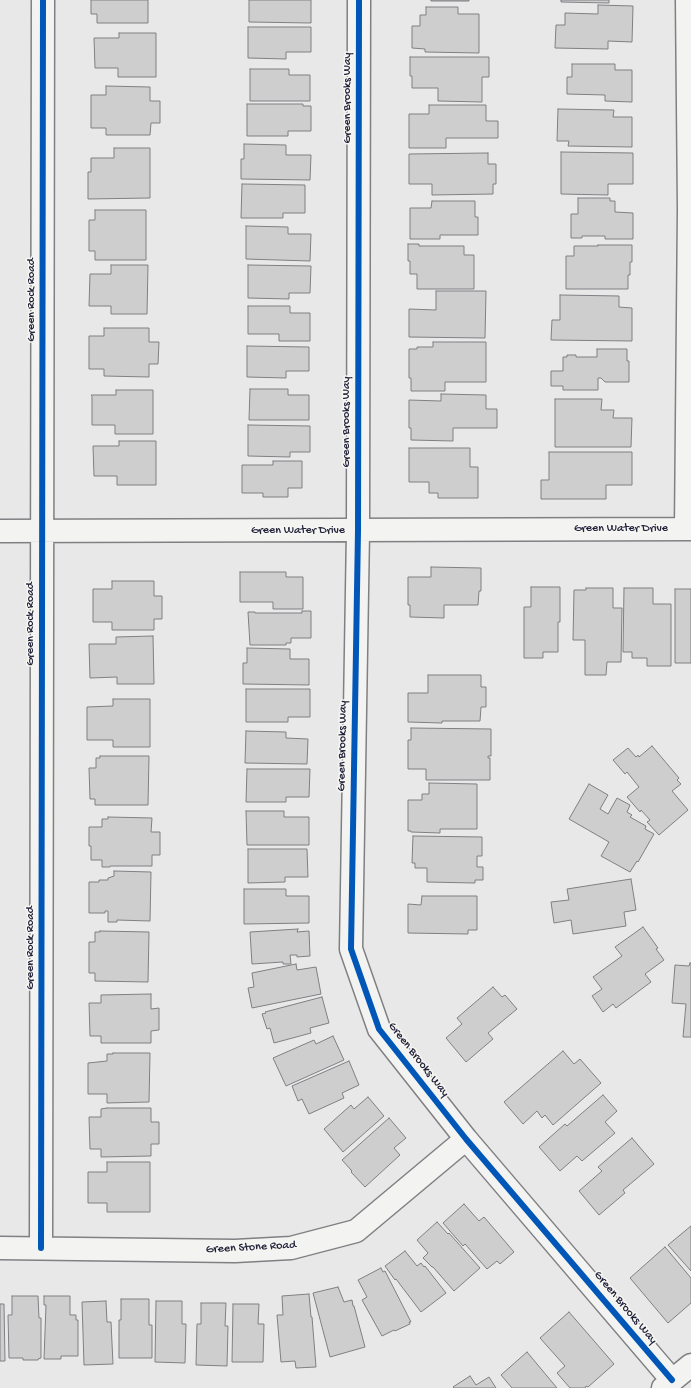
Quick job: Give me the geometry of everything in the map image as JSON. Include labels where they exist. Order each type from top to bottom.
[{"type":"street","name":"Green Rock Road","points":[[41,1248],[42,0]]},
{"type":"street","name":"Green Brooks Way","points":[[359,0],[358,531],[351,949],[379,1029],[466,1139],[668,1384]]},
{"type":"street","points":[[687,0],[690,209],[689,529]]},
{"type":"street","name":"Green Water Drive","points":[[0,531],[689,529]]},
{"type":"street","name":"Green Stone Road","points":[[0,1248],[235,1251],[291,1248],[356,1231],[466,1139]]},
{"type":"street","points":[[668,1384],[691,1365]]},
{"type":"building","points":[[91,0],[148,0],[148,23],[97,23],[97,14],[91,14]]},
{"type":"building","points":[[249,0],[311,0],[311,23],[249,22]]},
{"type":"building","points":[[469,0],[469,1],[431,1]]},
{"type":"building","points":[[561,0],[609,0],[609,3],[561,2]]},
{"type":"building","points":[[598,5],[633,6],[632,42],[608,41],[608,49],[555,48],[556,25],[565,25],[565,13],[598,14]]},
{"type":"building","points":[[426,7],[458,7],[458,14],[479,14],[479,53],[425,52],[425,49],[412,48],[412,26],[420,26],[420,15],[426,15]]},
{"type":"building","points":[[248,27],[311,27],[311,52],[286,52],[286,59],[248,58]]},
{"type":"building","points":[[119,33],[156,33],[156,77],[118,77],[118,68],[95,68],[94,38],[119,38]]},
{"type":"building","points":[[410,57],[489,57],[489,77],[482,77],[482,102],[438,101],[438,88],[412,88],[412,76],[410,76]]},
{"type":"building","points":[[572,64],[615,64],[615,70],[632,70],[632,102],[605,101],[605,95],[567,94],[567,77],[572,77]]},
{"type":"building","points":[[250,69],[289,69],[289,75],[310,75],[310,101],[250,101]]},
{"type":"building","points":[[106,86],[150,87],[150,101],[160,101],[160,123],[151,123],[150,135],[106,135],[106,128],[91,128],[91,95],[106,95]]},
{"type":"building","points":[[247,104],[303,104],[303,106],[311,106],[311,131],[288,131],[288,136],[247,136]]},
{"type":"building","points":[[429,105],[486,105],[486,121],[498,121],[498,138],[446,138],[446,148],[409,148],[409,114],[429,114]]},
{"type":"building","points":[[558,109],[614,110],[613,117],[632,117],[632,147],[568,146],[569,141],[557,141]]},
{"type":"building","points":[[244,144],[286,145],[286,155],[311,155],[310,180],[241,179],[241,159],[244,159]]},
{"type":"building","points":[[114,148],[150,148],[150,198],[88,199],[88,172],[91,172],[91,158],[114,158]]},
{"type":"building","points":[[561,152],[633,153],[633,184],[608,184],[608,195],[561,194]]},
{"type":"building","points":[[488,153],[488,164],[496,164],[496,184],[493,184],[493,194],[432,195],[432,184],[409,184],[409,154]]},
{"type":"building","points":[[242,184],[305,185],[305,213],[283,213],[283,218],[241,218]]},
{"type":"building","points":[[578,198],[610,198],[610,201],[615,201],[615,212],[633,213],[633,239],[605,239],[605,236],[582,236],[582,238],[571,238],[571,214],[578,214]]},
{"type":"building","points":[[432,201],[475,201],[475,217],[478,217],[478,235],[440,235],[440,239],[410,239],[410,208],[431,208]]},
{"type":"building","points":[[95,210],[146,210],[146,260],[95,260],[95,251],[89,251],[89,220],[95,220]]},
{"type":"building","points":[[246,226],[288,227],[288,234],[311,234],[310,261],[246,259]]},
{"type":"building","points":[[408,244],[419,244],[419,246],[464,246],[464,255],[474,255],[474,289],[417,289],[417,274],[410,274]]},
{"type":"building","points":[[632,245],[632,262],[630,262],[630,275],[628,275],[628,289],[566,289],[566,256],[574,256],[574,246]]},
{"type":"building","points":[[111,265],[148,265],[147,314],[111,314],[111,306],[89,306],[90,274],[111,274]]},
{"type":"building","points":[[248,265],[311,266],[310,293],[289,293],[289,299],[248,298]]},
{"type":"building","points":[[436,291],[486,291],[485,338],[409,337],[409,309],[436,310]]},
{"type":"building","points":[[560,295],[619,296],[619,307],[632,308],[632,341],[551,340],[552,320],[560,320]]},
{"type":"building","points":[[248,306],[290,306],[290,313],[310,313],[310,341],[279,341],[279,334],[248,334]]},
{"type":"building","points":[[104,328],[149,328],[149,342],[159,342],[158,364],[149,364],[149,377],[104,376],[104,369],[89,369],[89,336],[104,336]]},
{"type":"building","points":[[433,342],[486,342],[486,382],[445,382],[445,391],[411,391],[411,378],[409,378],[409,349],[417,349],[417,347],[433,347]]},
{"type":"building","points":[[247,346],[309,347],[309,371],[286,371],[286,378],[247,377]]},
{"type":"building","points":[[597,349],[627,349],[627,361],[629,361],[629,382],[605,382],[601,378],[598,378],[598,390],[563,390],[563,386],[551,386],[551,371],[563,371],[563,357],[567,357],[567,355],[576,355],[576,357],[597,357]]},
{"type":"building","points":[[250,389],[288,389],[288,395],[309,395],[309,420],[249,420]]},
{"type":"building","points":[[116,390],[153,390],[153,434],[115,434],[115,425],[92,425],[91,395],[116,395]]},
{"type":"building","points":[[441,394],[486,395],[486,409],[497,409],[497,428],[453,428],[453,441],[411,440],[411,428],[409,428],[409,400],[441,401]]},
{"type":"building","points":[[555,399],[602,399],[601,410],[614,410],[613,418],[632,418],[631,447],[555,447]]},
{"type":"building","points":[[248,425],[310,426],[310,452],[290,452],[290,457],[248,456]]},
{"type":"building","points":[[119,441],[156,441],[156,485],[117,485],[117,476],[94,476],[93,446],[119,446]]},
{"type":"building","points":[[409,448],[470,448],[470,467],[478,467],[478,498],[438,498],[438,493],[429,493],[429,482],[409,482]]},
{"type":"building","points":[[549,452],[632,452],[632,485],[606,485],[606,499],[541,499],[541,480],[549,480]]},
{"type":"building","points":[[273,461],[302,461],[302,488],[288,488],[288,497],[263,497],[263,493],[242,493],[242,465],[273,465]]},
{"type":"building","points":[[431,567],[481,568],[481,591],[479,591],[478,605],[444,605],[444,618],[410,617],[410,605],[408,605],[408,577],[431,577]]},
{"type":"building","points":[[240,572],[286,572],[286,577],[303,577],[303,609],[273,609],[273,602],[240,602]]},
{"type":"building","points":[[112,581],[154,581],[154,596],[162,596],[162,619],[154,619],[154,630],[112,630],[112,622],[93,622],[93,589],[112,589]]},
{"type":"building","points":[[531,587],[560,587],[558,652],[543,652],[543,658],[524,658],[524,607],[531,607]]},
{"type":"building","points":[[586,588],[613,588],[613,608],[622,608],[621,662],[607,662],[606,675],[585,675],[585,640],[573,640],[574,590],[586,590]]},
{"type":"building","points":[[624,588],[653,588],[653,604],[671,604],[671,666],[647,666],[647,658],[632,658],[632,652],[623,652]]},
{"type":"building","points":[[675,589],[691,589],[691,663],[675,663]]},
{"type":"building","points":[[302,611],[311,611],[311,638],[291,638],[291,643],[286,643],[286,645],[250,645],[248,612],[302,613]]},
{"type":"building","points":[[153,636],[154,684],[117,684],[117,677],[90,678],[89,644],[116,644],[116,637]]},
{"type":"building","points":[[247,648],[290,649],[290,659],[309,659],[309,685],[243,684],[243,663],[247,663]]},
{"type":"building","points":[[428,675],[481,675],[481,687],[486,687],[486,707],[481,707],[480,721],[442,721],[442,723],[408,722],[408,693],[428,693]]},
{"type":"building","points":[[246,689],[310,689],[310,717],[288,717],[288,722],[246,722]]},
{"type":"building","points":[[113,699],[150,699],[150,747],[113,747],[113,740],[87,740],[87,707],[113,706]]},
{"type":"building","points":[[411,728],[491,729],[491,756],[488,756],[488,758],[490,758],[490,780],[426,780],[426,769],[408,769],[408,740],[411,740]]},
{"type":"building","points":[[246,731],[286,732],[286,738],[308,739],[307,764],[245,763]]},
{"type":"building","points":[[652,746],[679,778],[677,780],[681,784],[672,791],[688,810],[659,835],[647,822],[650,820],[641,810],[640,812],[627,797],[639,787],[627,772],[625,774],[613,760],[628,748],[636,757],[638,755],[639,757]]},
{"type":"building","points":[[100,756],[149,756],[148,805],[95,805],[95,799],[90,799],[89,768],[96,768],[96,758],[100,758]]},
{"type":"building","points":[[247,769],[310,769],[309,797],[286,797],[286,802],[246,802]]},
{"type":"building","points":[[429,783],[477,784],[477,829],[440,829],[440,833],[408,831],[408,800],[422,800],[422,794],[429,794]]},
{"type":"building","points":[[589,784],[608,795],[600,809],[608,814],[617,798],[630,805],[627,812],[632,815],[630,817],[646,826],[645,829],[654,834],[638,862],[637,861],[630,872],[601,856],[609,842],[569,819]]},
{"type":"building","points":[[246,811],[284,811],[284,817],[309,817],[309,845],[247,845]]},
{"type":"building","points":[[108,817],[152,818],[151,832],[160,832],[160,855],[152,855],[152,866],[102,867],[102,860],[91,860],[89,827],[102,827],[102,819],[108,819]]},
{"type":"building","points":[[413,836],[482,837],[482,856],[477,856],[477,867],[483,867],[483,880],[475,880],[475,883],[427,882],[427,868],[415,868],[415,863],[412,863]]},
{"type":"building","points":[[248,849],[307,849],[308,877],[285,877],[285,882],[248,883]]},
{"type":"building","points":[[114,871],[151,872],[150,921],[117,920],[117,922],[108,922],[108,911],[105,911],[105,913],[89,913],[89,882],[108,880],[108,878],[114,876]]},
{"type":"building","points":[[631,879],[636,910],[624,912],[626,926],[573,934],[571,920],[554,923],[551,902],[569,900],[567,889]]},
{"type":"building","points":[[244,889],[286,889],[286,896],[309,896],[309,923],[244,924]]},
{"type":"building","points":[[422,896],[477,896],[477,930],[468,930],[468,934],[408,933],[408,904],[421,905]]},
{"type":"building","points":[[643,927],[658,948],[656,949],[664,960],[645,974],[651,982],[616,1008],[613,1004],[603,1012],[592,996],[602,989],[593,977],[622,956],[615,947]]},
{"type":"building","points":[[298,929],[297,932],[309,931],[310,956],[297,957],[297,955],[290,955],[291,964],[283,964],[283,962],[252,964],[250,932]]},
{"type":"building","points":[[95,932],[149,932],[148,982],[95,981],[95,973],[89,973],[89,942],[95,942]]},
{"type":"building","points":[[690,963],[691,1037],[683,1037],[686,1004],[672,1003],[675,965],[689,966]]},
{"type":"building","points":[[296,964],[297,970],[316,967],[321,994],[252,1008],[248,988],[254,987],[252,973]]},
{"type":"building","points":[[493,987],[502,997],[505,995],[517,1009],[488,1033],[493,1039],[466,1062],[446,1038],[462,1024],[457,1018]]},
{"type":"building","points":[[151,994],[151,1009],[159,1008],[159,1030],[151,1031],[151,1043],[101,1043],[101,1036],[90,1036],[89,1003],[101,1003],[101,995]]},
{"type":"building","points":[[322,997],[329,1023],[310,1028],[311,1033],[274,1043],[270,1028],[267,1029],[262,1014]]},
{"type":"building","points":[[333,1036],[344,1060],[286,1086],[273,1058],[314,1040],[316,1044]]},
{"type":"building","points":[[563,1051],[574,1064],[580,1059],[601,1083],[553,1125],[545,1115],[542,1118],[537,1111],[523,1124],[504,1102]]},
{"type":"building","points":[[150,1053],[149,1102],[107,1103],[107,1094],[88,1094],[88,1063],[107,1061],[107,1054]]},
{"type":"building","points":[[349,1061],[359,1085],[342,1093],[344,1098],[309,1114],[302,1099],[298,1101],[292,1086]]},
{"type":"building","points":[[603,1095],[617,1111],[605,1122],[615,1133],[582,1161],[577,1156],[560,1171],[539,1147],[565,1124],[567,1126]]},
{"type":"building","points":[[368,1097],[384,1116],[343,1152],[324,1129],[351,1105],[354,1109]]},
{"type":"building","points":[[151,1108],[151,1122],[159,1122],[159,1144],[151,1144],[151,1156],[101,1157],[101,1149],[90,1149],[89,1117],[101,1117],[101,1109]]},
{"type":"building","points":[[389,1118],[406,1138],[394,1148],[400,1155],[365,1187],[342,1160]]},
{"type":"building","points":[[632,1138],[654,1164],[623,1190],[625,1193],[599,1215],[579,1191],[602,1171],[598,1167]]},
{"type":"building","points":[[107,1162],[150,1162],[150,1212],[107,1212],[107,1203],[88,1203],[88,1172],[107,1172]]},
{"type":"building","points":[[464,1204],[479,1221],[484,1217],[514,1252],[500,1264],[497,1261],[487,1269],[465,1244],[463,1246],[443,1223]]},
{"type":"building","points":[[437,1222],[448,1234],[449,1233],[480,1268],[454,1291],[423,1258],[428,1253],[417,1240]]},
{"type":"building","points":[[691,1226],[691,1271],[668,1245]]},
{"type":"building","points":[[665,1247],[691,1278],[691,1303],[668,1323],[630,1278]]},
{"type":"building","points":[[405,1251],[417,1266],[421,1263],[424,1267],[425,1266],[446,1293],[421,1312],[385,1266]]},
{"type":"building","points":[[381,1268],[383,1272],[385,1271],[411,1322],[409,1322],[410,1324],[382,1336],[362,1300],[367,1297],[358,1280]]},
{"type":"building","points":[[338,1287],[344,1302],[352,1300],[365,1347],[330,1357],[313,1293]]},
{"type":"building","points":[[309,1294],[316,1367],[296,1368],[295,1361],[281,1362],[277,1315],[283,1315],[282,1296]]},
{"type":"building","points":[[12,1296],[38,1296],[39,1318],[41,1318],[41,1358],[38,1360],[9,1358],[8,1315],[12,1315]]},
{"type":"building","points":[[44,1296],[70,1296],[70,1315],[76,1315],[76,1320],[78,1320],[78,1356],[61,1356],[61,1359],[44,1359],[46,1305],[44,1305]]},
{"type":"building","points":[[121,1299],[149,1299],[149,1325],[152,1325],[152,1358],[119,1358],[119,1320],[121,1320]]},
{"type":"building","points":[[106,1301],[107,1322],[111,1322],[113,1364],[84,1365],[82,1302]]},
{"type":"building","points":[[156,1301],[182,1301],[182,1324],[186,1324],[185,1363],[155,1362]]},
{"type":"building","points":[[201,1303],[226,1303],[225,1326],[228,1326],[227,1366],[196,1365],[197,1324],[201,1324]]},
{"type":"building","points":[[0,1304],[4,1304],[5,1361],[0,1361]]},
{"type":"building","points":[[233,1304],[259,1304],[258,1324],[264,1324],[263,1362],[232,1362]]},
{"type":"building","points":[[569,1312],[614,1364],[585,1388],[570,1388],[557,1373],[565,1366],[540,1338]]},
{"type":"building","points":[[527,1352],[557,1388],[512,1388],[501,1375]]},
{"type":"building","points":[[470,1376],[476,1385],[489,1377],[496,1388],[453,1387]]},
{"type":"cycle path","points":[[41,1248],[43,0]]},
{"type":"cycle path","points":[[359,0],[358,531],[351,949],[379,1029],[466,1139],[672,1380]]}]
